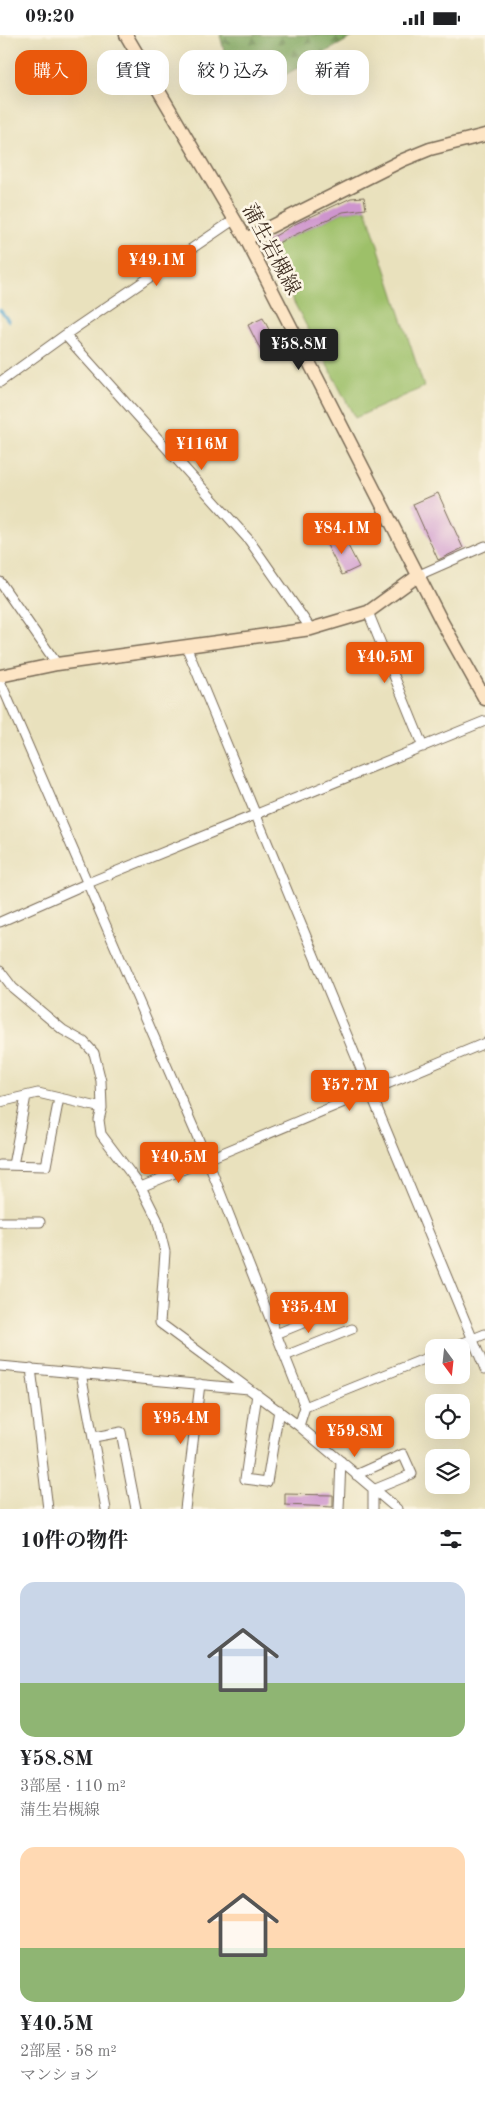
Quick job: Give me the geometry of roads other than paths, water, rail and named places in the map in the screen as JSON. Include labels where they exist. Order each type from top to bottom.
[{"type":"main road","name":"蒲生岩槻線","points":[[126,35],[246,239],[485,699]]},
{"type":"main road","points":[[246,239],[403,160],[430,149],[485,135]]},
{"type":"main road","points":[[0,675],[57,664],[311,629],[368,612],[419,575]]},
{"type":"street","points":[[0,382],[65,335],[235,219]]},
{"type":"street","points":[[65,335],[249,540],[311,629]]},
{"type":"street","points":[[419,575],[485,546]]},
{"type":"street","points":[[0,582],[57,664]]},
{"type":"street","points":[[368,612],[423,747]]},
{"type":"street","points":[[186,646],[485,1369]]},
{"type":"street","points":[[0,681],[206,1159],[305,1407],[299,1425]]},
{"type":"street","points":[[0,922],[88,883],[485,721]]},
{"type":"street","points":[[0,971],[13,988],[63,1031],[84,1041],[94,1053],[101,1081],[102,1108],[99,1121],[101,1134],[141,1187],[157,1219],[165,1252],[160,1323],[299,1425],[397,1509]]},
{"type":"street","points":[[141,1187],[485,1043]]},
{"type":"street","points":[[0,1102],[38,1093],[102,1108]]},
{"type":"street","points":[[13,1165],[26,1096]]},
{"type":"street","points":[[0,1165],[46,1165],[59,1098]]},
{"type":"street","points":[[0,1222],[40,1222]]},
{"type":"street","points":[[276,1334],[332,1311]]},
{"type":"street","points":[[285,1356],[352,1329]]},
{"type":"street","points":[[470,1341],[485,1335]]},
{"type":"street","points":[[305,1407],[425,1359]]},
{"type":"street","points":[[0,1367],[31,1368],[254,1391]]},
{"type":"street","points":[[31,1368],[48,1509]]},
{"type":"street","points":[[81,1373],[106,1509]]},
{"type":"street","points":[[186,1509],[200,1384]]},
{"type":"street","points":[[254,1391],[245,1479],[266,1482],[279,1411]]},
{"type":"street","points":[[94,1437],[121,1432],[136,1509]]},
{"type":"street","points":[[356,1475],[403,1454],[412,1474],[373,1490]]},
{"type":"street","points":[[339,1509],[341,1461]]},
{"type":"street","points":[[373,1490],[373,1509]]},
{"type":"waterway","points":[[0,310],[9,321]]}]
